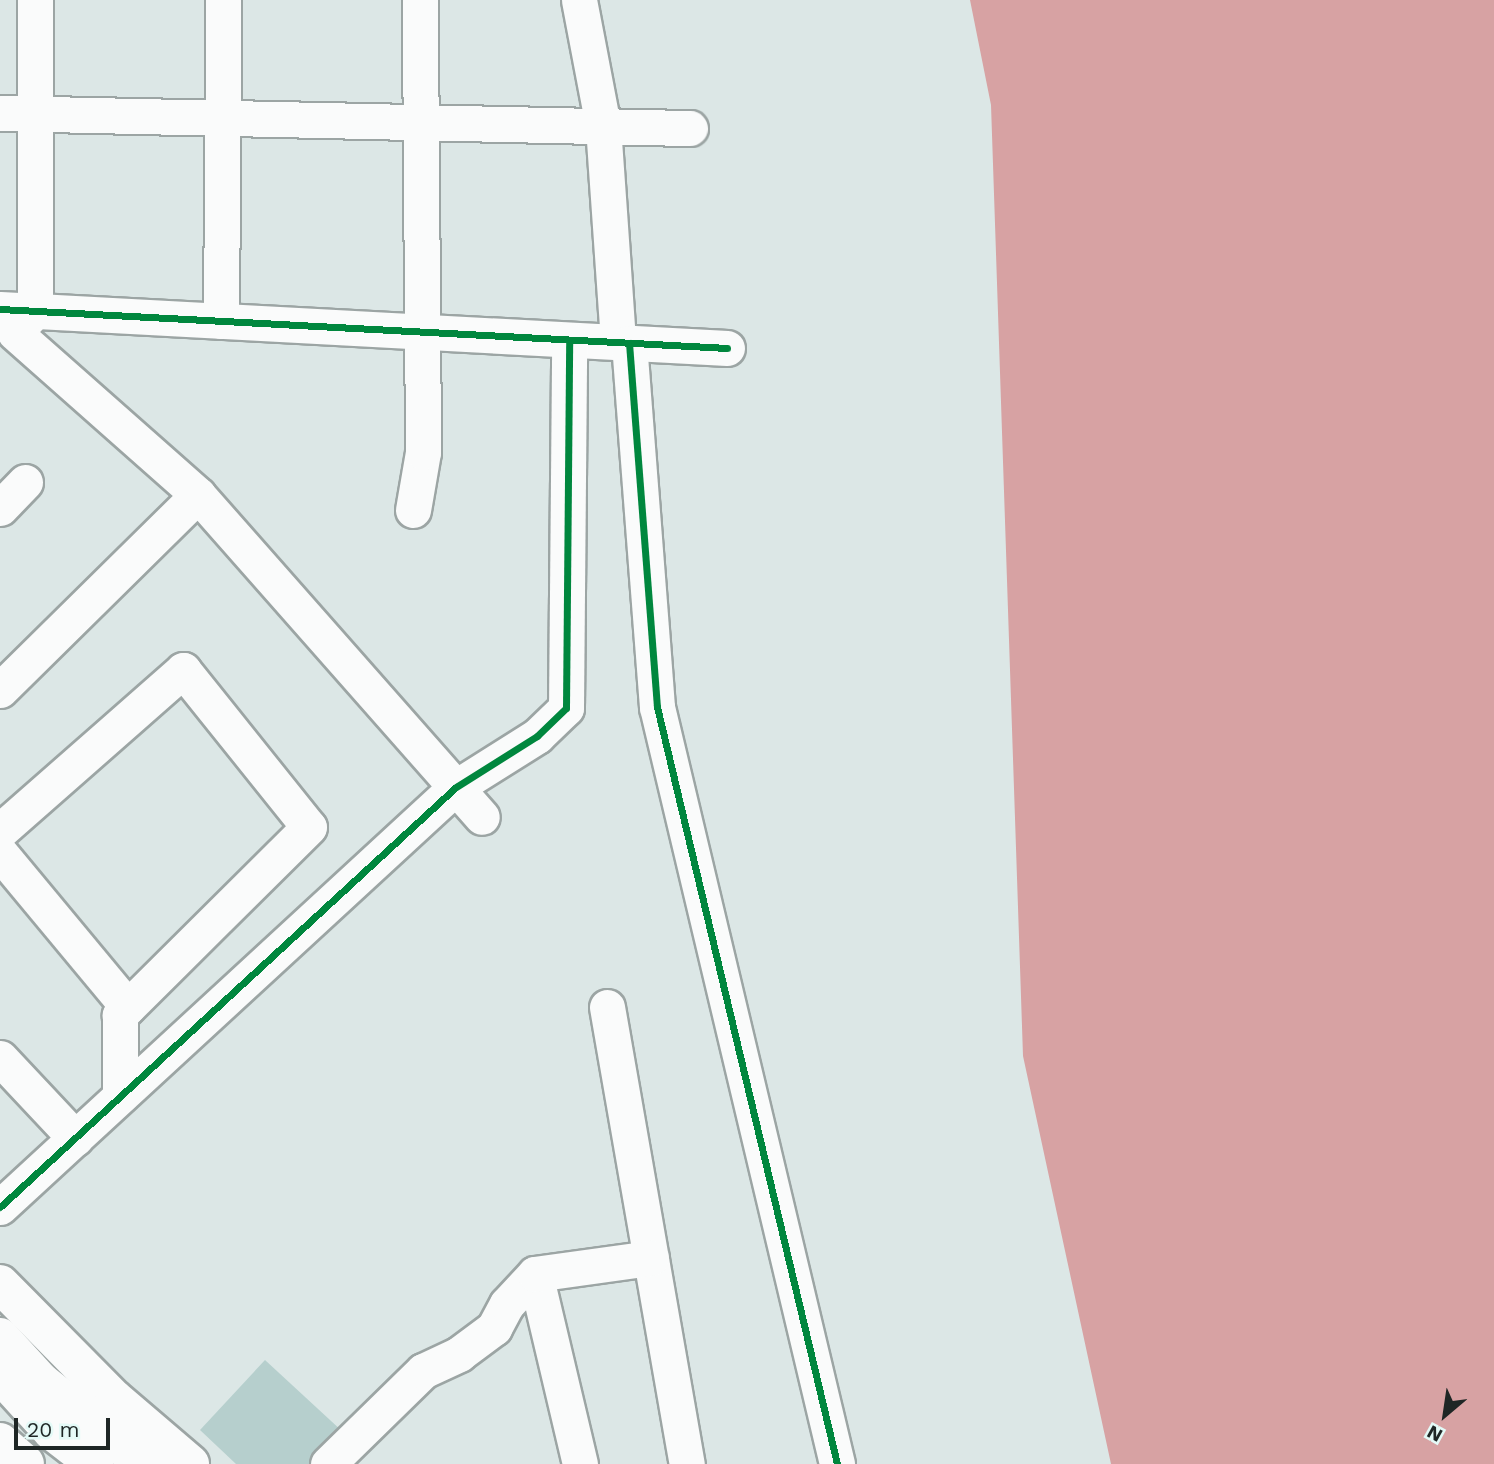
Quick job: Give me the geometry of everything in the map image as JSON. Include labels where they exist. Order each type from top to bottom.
[{"type":"main road","points":[[0,1284],[114,1399],[190,1464]]},
{"type":"main road","points":[[0,1337],[41,1382],[145,1464]]},
{"type":"main road","points":[[0,1374],[52,1432],[95,1464]]},
{"type":"main road","points":[[0,1442],[25,1464]]},
{"type":"street","points":[[12,325],[35,114],[35,0]]},
{"type":"street","points":[[220,321],[223,0]]},
{"type":"street","points":[[413,510],[424,452],[420,0]]},
{"type":"street","points":[[579,0],[603,126],[657,706],[837,1464]]},
{"type":"street","points":[[0,113],[690,128]]},
{"type":"street","points":[[12,325],[220,321],[727,348]]},
{"type":"street","points":[[12,325],[198,495],[482,817]]},
{"type":"street","points":[[0,1207],[456,787],[537,736],[566,708],[569,340]]},
{"type":"street","points":[[0,508],[24,482]]},
{"type":"street","points":[[0,690],[198,495]]},
{"type":"street","points":[[0,831],[183,670],[310,827],[120,1015],[120,1096]]},
{"type":"street","points":[[0,853],[128,1007]]},
{"type":"street","points":[[607,1007],[687,1464]]},
{"type":"street","points":[[0,1058],[75,1138]]},
{"type":"street","points":[[328,1464],[423,1371],[459,1354],[494,1328],[508,1304],[535,1273],[651,1258]]},
{"type":"street","points":[[535,1273],[580,1464]]},
{"type":"shaded area","points":[[970,0],[1494,0],[1494,1464],[1111,1464],[1023,1056],[991,105]]},
{"type":"building","points":[[265,1360],[343,1432],[314,1464],[236,1464],[200,1430]]},
{"type":"cycle path","points":[[0,309],[727,348]]},
{"type":"cycle path","points":[[0,1207],[456,787],[537,736],[566,708],[569,340]]},
{"type":"cycle path","points":[[629,343],[657,707],[837,1464]]}]
